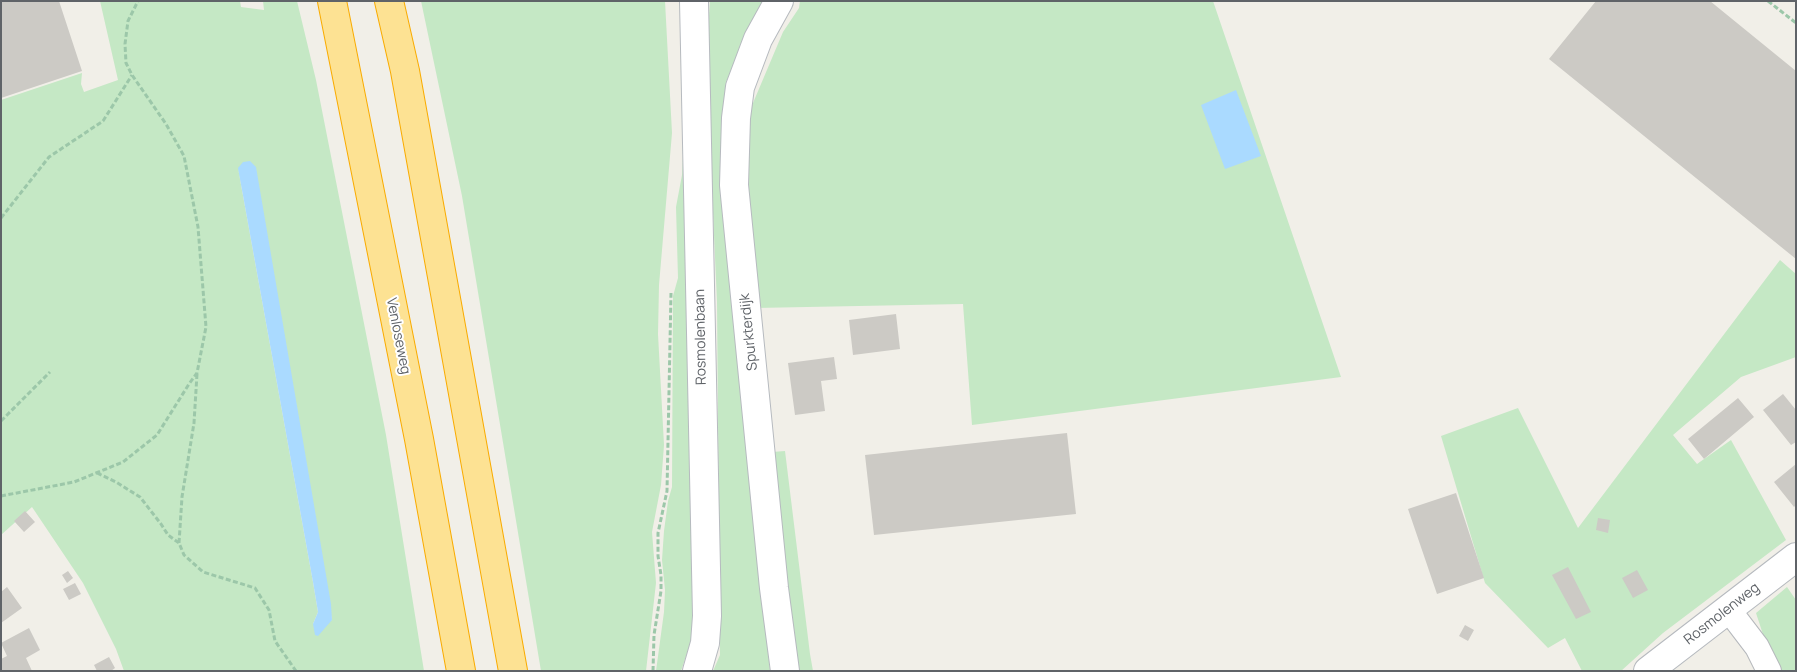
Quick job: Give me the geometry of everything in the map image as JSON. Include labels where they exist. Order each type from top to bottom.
[{"type":"highway","name":"Venloseweg","points":[[332,1],[420,449],[461,671]]},
{"type":"highway","points":[[389,1],[405,70],[513,671]]},
{"type":"street","name":"Rosmolenbaan","points":[[694,1],[707,616],[705,643],[696,671]]},
{"type":"street","name":"Spurkterdijk","points":[[779,1],[758,39],[740,87],[736,118],[734,185],[774,588],[785,671]]},
{"type":"street","name":"Rosmolenweg","points":[[1648,671],[1796,557]]},
{"type":"street","points":[[1728,609],[1757,647],[1769,671]]},
{"type":"path","points":[[138,1],[128,21],[124,44],[126,63],[132,76],[166,124],[184,156],[198,227],[203,276],[206,326],[198,373],[194,423],[182,497],[179,543],[184,555],[203,572],[255,588],[269,610],[275,642],[296,671]]},
{"type":"path","points":[[1768,1],[1796,23]]},
{"type":"path","points":[[1,218],[49,157],[103,121],[132,76]]},
{"type":"path","points":[[653,671],[654,635],[661,591],[658,533],[667,491],[670,308],[672,290]]},
{"type":"path","points":[[1,421],[50,372]]},
{"type":"path","points":[[1,496],[74,482],[122,462],[157,435],[198,373]]},
{"type":"path","points":[[97,473],[116,482],[140,498],[168,535],[179,543]]},
{"type":"green space","points":[[100,1],[240,1],[241,7],[264,10],[263,1],[297,1],[316,80],[386,435],[424,671],[124,671],[116,649],[83,583],[32,507],[1,535],[1,100],[82,73],[81,84],[84,92],[118,80]],"holes":[[[238,168],[332,620],[313,624],[318,612]]]},
{"type":"green space","points":[[421,1],[665,1],[672,133],[659,285],[658,334],[664,445],[661,485],[652,532],[656,583],[646,671],[541,671],[462,196]]},
{"type":"green space","points":[[710,1],[767,1],[740,45],[735,63],[726,82],[722,133],[770,671],[713,671],[720,655],[717,302],[706,57]]},
{"type":"green space","points":[[800,1],[1213,1],[1341,377],[972,425],[963,304],[755,308],[742,129],[783,32],[799,8]]},
{"type":"green space","points":[[680,4],[694,608],[693,635],[681,671],[656,671],[664,612],[665,590],[662,560],[664,531],[672,487],[673,296],[678,278],[676,207],[682,175],[683,157]]},
{"type":"green space","points":[[1780,260],[1796,274],[1796,357],[1741,377],[1673,435],[1697,464],[1731,440],[1786,540],[1663,633],[1621,671],[1582,671],[1565,638],[1548,648],[1485,583],[1441,436],[1518,408],[1578,528]]},
{"type":"green space","points":[[785,451],[813,671],[794,671],[772,452]]},
{"type":"green space","points":[[1787,587],[1796,600],[1796,671],[1775,671],[1756,613]]},
{"type":"water","points":[[1236,90],[1261,156],[1225,169],[1201,105]]},
{"type":"water","points":[[250,161],[256,167],[331,604],[332,620],[318,636],[315,635],[313,624],[318,612],[313,582],[238,168],[243,162]]},
{"type":"building","points":[[1,1],[59,1],[82,71],[1,98]]},
{"type":"building","points":[[1596,1],[1710,1],[1796,71],[1796,259],[1549,59]]},
{"type":"building","points":[[896,314],[900,349],[853,355],[849,320]]},
{"type":"building","points":[[834,357],[837,379],[821,381],[825,411],[795,415],[788,363]]},
{"type":"building","points":[[1783,394],[1796,410],[1796,442],[1791,445],[1763,410]]},
{"type":"building","points":[[1738,398],[1754,417],[1704,459],[1688,439]]},
{"type":"building","points":[[1067,433],[1076,514],[874,535],[865,455]]},
{"type":"building","points":[[1796,464],[1796,505],[1794,507],[1774,482]]},
{"type":"building","points":[[1456,493],[1484,578],[1437,594],[1408,509]]},
{"type":"building","points":[[25,511],[35,522],[24,532],[14,521]]},
{"type":"building","points":[[1598,518],[1610,520],[1608,533],[1596,530]]},
{"type":"building","points":[[1568,567],[1591,612],[1576,619],[1552,575]]},
{"type":"building","points":[[1637,570],[1648,590],[1633,598],[1622,578]]},
{"type":"building","points":[[68,571],[73,578],[67,583],[62,575]]},
{"type":"building","points":[[75,583],[81,594],[69,600],[63,589]]},
{"type":"building","points":[[7,587],[22,608],[1,623],[1,592]]},
{"type":"building","points":[[1465,625],[1474,630],[1468,641],[1459,636]]},
{"type":"building","points":[[29,628],[40,650],[26,658],[32,671],[1,671],[1,659],[7,656],[1,643]]},
{"type":"building","points":[[109,657],[115,668],[111,671],[97,671],[94,665]]}]
